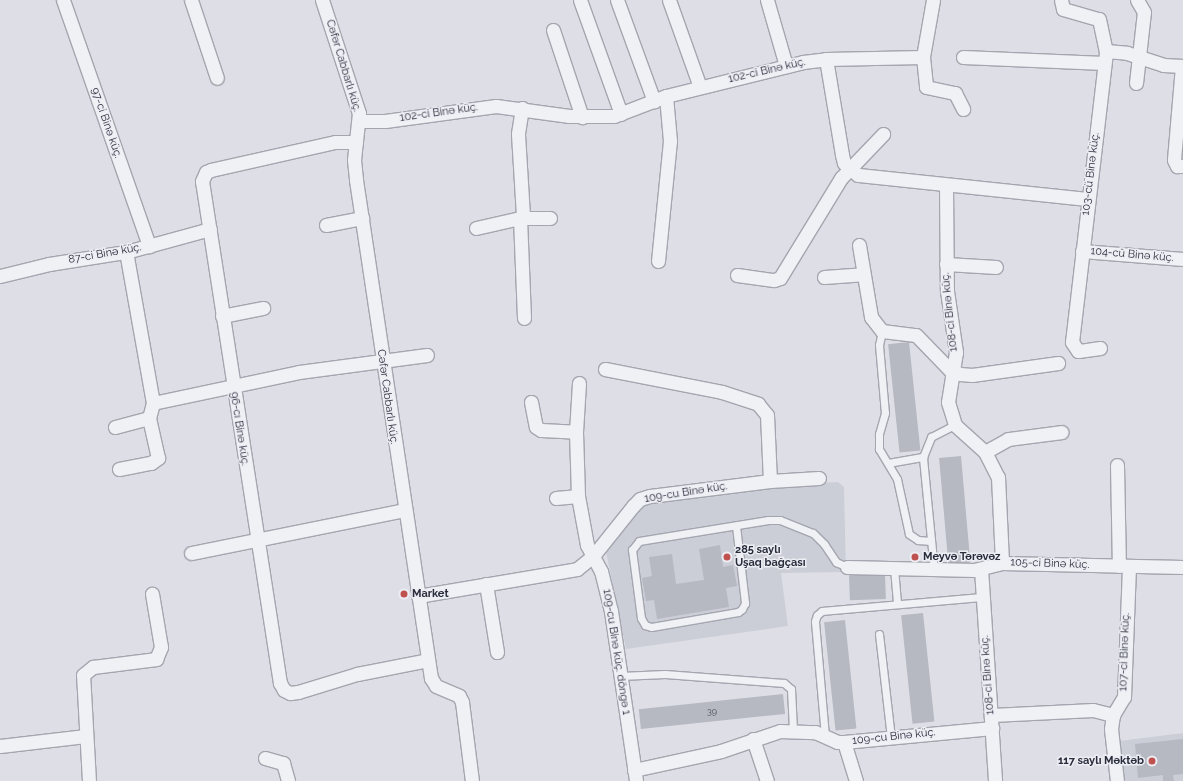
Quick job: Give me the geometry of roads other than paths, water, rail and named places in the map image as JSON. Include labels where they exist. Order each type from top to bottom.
[{"type":"street","name":"97-ci Binə küç.","points":[[63,0],[149,246]]},
{"type":"street","points":[[191,0],[217,78]]},
{"type":"street","name":"Cəfər Cabbarlı küç.","points":[[322,0],[357,104],[360,121],[354,160],[404,510],[428,660],[433,683],[454,692],[462,702],[472,781]]},
{"type":"street","points":[[580,0],[622,114]]},
{"type":"street","points":[[617,0],[660,98],[670,141],[658,261]]},
{"type":"street","points":[[669,0],[700,87]]},
{"type":"street","points":[[767,0],[786,66]]},
{"type":"street","points":[[933,0],[923,56],[926,87],[955,93],[963,109]]},
{"type":"street","name":"103-cü Binə küç.","points":[[1061,0],[1063,9],[1099,19],[1105,57],[1082,251],[1073,347],[1078,350],[1100,348]]},
{"type":"street","points":[[1136,83],[1144,12],[1138,0]]},
{"type":"street","points":[[553,30],[582,117]]},
{"type":"street","points":[[963,57],[1105,57],[1127,53],[1163,65],[1182,66],[1174,160],[1178,166],[1183,166]]},
{"type":"street","name":"102-ci Binə küç.","points":[[360,121],[385,121],[496,106],[522,108],[582,117],[622,114],[660,98],[786,66],[826,59],[923,56]]},
{"type":"street","points":[[826,59],[842,155],[849,169],[867,177],[1088,199]]},
{"type":"street","points":[[522,108],[518,134],[523,216],[520,218],[524,318]]},
{"type":"street","points":[[737,275],[774,280],[780,278],[808,229],[849,169],[884,134]]},
{"type":"street","name":"96-cı Binə küç.","points":[[356,142],[335,142],[206,172],[202,181],[232,385],[280,683],[284,690],[290,693],[298,692],[357,674],[428,660]]},
{"type":"street","name":"108-ci Binə küç.","points":[[946,185],[947,291],[956,341],[948,402],[955,426]]},
{"type":"street","points":[[326,225],[362,218]]},
{"type":"street","points":[[476,228],[520,218],[550,218]]},
{"type":"street","name":"87-ci Binə küç.","points":[[0,276],[49,264],[126,252],[210,229]]},
{"type":"street","points":[[859,245],[871,317],[882,331],[916,335],[951,371],[972,375],[1058,363]]},
{"type":"street","name":"104-cü Binə küç.","points":[[1082,251],[1183,259]]},
{"type":"street","points":[[119,469],[156,460],[157,448],[149,418],[153,403],[126,252]]},
{"type":"street","points":[[946,264],[996,267]]},
{"type":"street","points":[[824,277],[863,274]]},
{"type":"street","points":[[222,316],[263,308]]},
{"type":"street","points":[[153,403],[232,385],[427,354]]},
{"type":"street","points":[[605,369],[722,392],[758,404],[767,415],[770,481]]},
{"type":"street","name":"109-cu Binə küç. döngə 1","points":[[579,383],[576,432],[578,496],[584,535],[606,584],[635,776]]},
{"type":"street","points":[[531,402],[536,428],[541,430],[576,432]]},
{"type":"street","points":[[115,427],[149,418]]},
{"type":"street","points":[[955,426],[985,452],[998,477],[1002,563]]},
{"type":"street","points":[[985,452],[1008,439],[1062,432]]},
{"type":"street","name":"107-ci Binə küç.","points":[[1117,465],[1124,566],[1124,697],[1113,715],[1111,729],[1117,781]]},
{"type":"street","name":"109-cu Binə küç.","points":[[418,596],[576,569],[593,556],[640,499],[770,481],[819,478]]},
{"type":"street","points":[[556,498],[578,496]]},
{"type":"street","points":[[191,553],[404,510]]},
{"type":"street","name":"105-ci Binə küç.","points":[[847,567],[934,570],[981,568],[1002,563],[1183,567]]},
{"type":"street","name":"108-ci Binə küç.","points":[[981,568],[996,781]]},
{"type":"street","points":[[486,584],[497,652]]},
{"type":"street","points":[[90,781],[85,736],[82,683],[83,675],[87,669],[151,661],[159,654],[161,647],[152,594]]},
{"type":"street","name":"109-cu Binə küç.","points":[[635,776],[721,751],[753,739],[794,730],[825,736],[844,742],[1093,710],[1113,715]]},
{"type":"street","points":[[0,746],[85,736]]},
{"type":"street","points":[[753,739],[767,781]]},
{"type":"street","points":[[844,742],[856,781]]},
{"type":"street","points":[[265,758],[283,762],[288,781]]},
{"type":"lane","points":[[882,331],[879,345],[885,413],[879,442],[882,456],[888,463],[897,479],[909,534],[918,540],[931,541]]},
{"type":"lane","points":[[934,570],[924,457],[931,437],[955,426]]},
{"type":"lane","points":[[888,463],[924,457]]},
{"type":"lane","points":[[736,526],[745,603],[742,609],[738,612],[651,627],[645,625],[642,618],[632,550],[635,544],[639,541],[768,520],[788,521],[813,533],[824,544],[836,562],[847,567]]},
{"type":"lane","points":[[894,568],[897,604]]},
{"type":"lane","points":[[825,736],[815,621],[817,615],[822,611],[982,597]]},
{"type":"lane","points":[[879,634],[891,737]]},
{"type":"lane","points":[[620,676],[665,674],[784,683],[792,689],[794,730]]},
{"type":"place","name":"285 saylı Uşaq bağçası","points":[[727,557]]},
{"type":"place","name":"Meyvə Tərəvəz","points":[[915,557]]},
{"type":"place","name":"Market","points":[[404,594]]},
{"type":"place","name":"117 saylı Məktəb","points":[[1152,761]]}]
